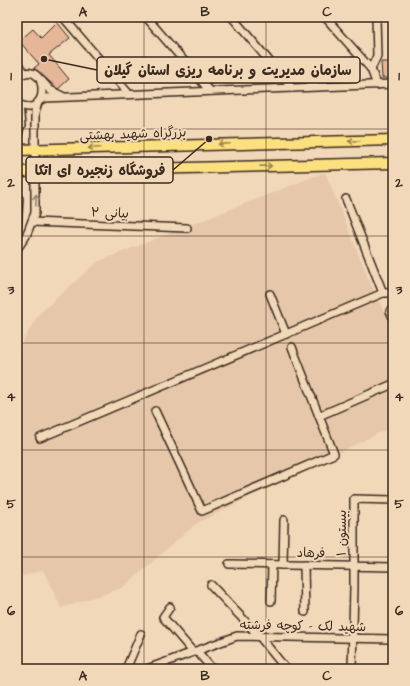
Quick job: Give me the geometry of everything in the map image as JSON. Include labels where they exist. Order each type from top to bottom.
[{"type":"highway","name":"بزرگراه شهید بهشتی","points":[[17,150],[393,140]]},
{"type":"highway","points":[[17,172],[393,163]]},
{"type":"street","points":[[63,17],[129,94]]},
{"type":"street","points":[[146,17],[210,91]]},
{"type":"street","points":[[232,17],[292,88]]},
{"type":"street","points":[[325,17],[371,69],[377,84]]},
{"type":"street","points":[[371,69],[377,56],[376,17]]},
{"type":"street","points":[[17,63],[25,73]]},
{"type":"street","points":[[17,76],[25,73],[33,74],[50,90],[64,97]]},
{"type":"street","points":[[17,249],[32,222],[36,206],[35,111],[43,88],[40,79]]},
{"type":"street","points":[[17,136],[20,128],[18,103],[28,106],[45,98],[393,84]]},
{"type":"street","points":[[17,192],[19,199],[17,231]]},
{"type":"street","points":[[346,199],[383,293]]},
{"type":"street","name":"بیانی ۲","points":[[32,222],[187,228]]},
{"type":"street","points":[[40,438],[383,293],[393,293]]},
{"type":"street","points":[[270,294],[286,334]]},
{"type":"street","points":[[390,311],[393,318]]},
{"type":"street","points":[[155,411],[202,511],[334,454],[292,347]]},
{"type":"street","points":[[319,416],[393,384]]},
{"type":"street","name":"بیستون ۱","points":[[352,669],[354,499],[393,500]]},
{"type":"street","points":[[282,565],[284,520]]},
{"type":"street","name":"فرهاد","points":[[229,564],[393,567]]},
{"type":"street","points":[[272,565],[272,602]]},
{"type":"street","points":[[304,565],[305,612]]},
{"type":"street","points":[[211,585],[260,637],[286,669]]},
{"type":"street","points":[[170,607],[163,617],[212,669]]},
{"type":"street","points":[[126,669],[140,634]]},
{"type":"street","name":"شهید لک - کوچه فرشته","points":[[147,669],[236,636],[393,640]]},
{"type":"shaded area","points":[[325,172],[369,280],[393,331],[393,426],[197,523],[122,588],[61,608],[43,570],[17,578],[17,351],[39,314],[97,262]]},
{"type":"building","points":[[57,22],[70,38],[49,55],[69,79],[58,89],[34,68],[39,64],[19,41],[33,29],[41,38]]},
{"type":"building","points":[[381,62],[393,62],[393,78],[382,78]]},
{"type":"place","name":"سازمان مدیریت و برنامه ریزی استان گیلان","points":[[44,59]]},
{"type":"place","name":"فروشگاه زنجیره ای اتکا","points":[[209,139]]}]
